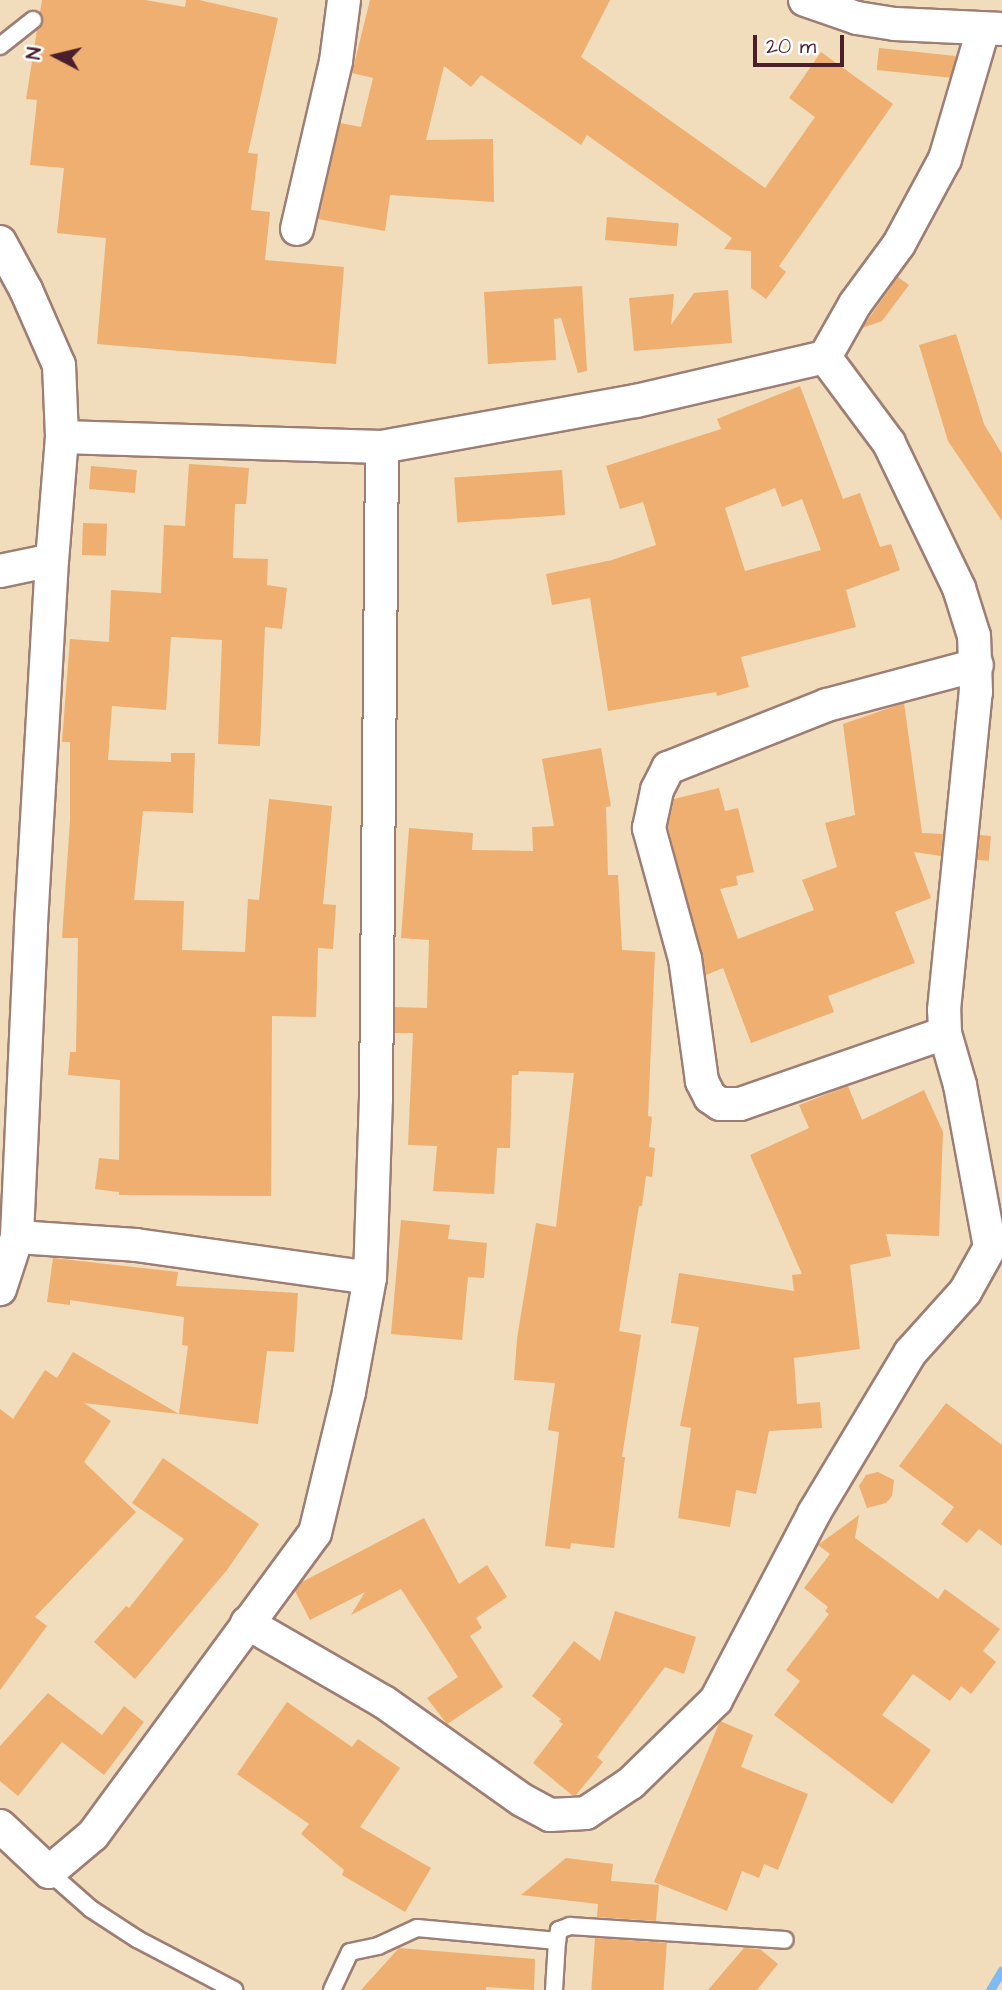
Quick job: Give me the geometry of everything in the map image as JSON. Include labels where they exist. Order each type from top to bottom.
[{"type":"street","points":[[297,229],[335,61],[344,0]]},
{"type":"street","points":[[62,437],[382,447],[636,401],[825,357],[855,304],[899,244],[945,159],[993,30],[857,18],[805,0]]},
{"type":"street","points":[[0,242],[26,290],[59,365],[62,437],[11,1100],[17,1237],[0,1289]]},
{"type":"street","points":[[247,1623],[384,1702],[522,1800],[550,1815],[586,1813],[631,1783],[716,1700],[814,1513],[910,1353],[965,1292],[990,1247],[960,1085],[945,1033],[944,1010],[977,665],[974,636],[960,588],[889,443],[825,357]]},
{"type":"street","points":[[0,1826],[49,1872],[93,1835],[314,1533],[349,1392],[370,1278],[376,1099],[382,447]]},
{"type":"street","points":[[0,571],[52,560]]},
{"type":"street","points":[[945,1033],[740,1104],[720,1104],[710,1097],[702,1081],[685,959],[649,828],[662,778],[668,768],[827,705],[977,665]]},
{"type":"street","points":[[17,1237],[136,1245],[370,1278]]},
{"type":"lane","points":[[0,46],[33,20]]},
{"type":"lane","points":[[49,1872],[92,1909],[137,1939],[234,1990]]},
{"type":"lane","points":[[554,1990],[559,1930],[570,1926],[785,1940]]},
{"type":"lane","points":[[332,1990],[350,1952],[378,1945],[417,1928],[557,1941]]},
{"type":"building","points":[[42,0],[145,0],[185,7],[186,0],[199,0],[278,18],[248,153],[258,154],[251,210],[270,212],[265,260],[344,267],[336,364],[97,344],[106,238],[57,233],[64,168],[30,165],[37,100],[26,99],[37,30],[43,23],[40,12]]},
{"type":"building","points":[[370,0],[610,0],[581,57],[765,188],[815,117],[789,98],[821,52],[893,104],[779,266],[786,272],[766,299],[751,288],[751,251],[724,249],[732,238],[587,135],[581,145],[481,75],[471,87],[444,66],[426,140],[493,139],[494,202],[390,195],[385,231],[318,219],[340,123],[361,127],[373,78],[352,73]]},
{"type":"building","points":[[879,48],[956,56],[953,78],[877,70]]},
{"type":"building","points":[[607,217],[679,223],[677,246],[605,240]]},
{"type":"building","points":[[898,277],[909,285],[882,321],[862,328]]},
{"type":"building","points":[[582,286],[587,371],[578,373],[561,318],[554,319],[556,360],[488,364],[484,292]]},
{"type":"building","points":[[728,290],[732,343],[634,351],[629,298],[674,294],[671,325],[694,293]]},
{"type":"building","points":[[956,334],[984,424],[1002,454],[1002,521],[948,441],[919,345]]},
{"type":"building","points":[[800,386],[843,499],[860,493],[880,547],[891,544],[900,570],[846,590],[856,627],[741,657],[749,687],[717,696],[716,692],[608,711],[590,598],[552,605],[546,574],[612,560],[656,545],[643,502],[620,509],[606,466],[721,429],[717,419]],"holes":[[[775,488],[782,507],[802,499],[821,550],[745,571],[725,508]]]},
{"type":"building","points":[[189,464],[249,468],[246,504],[235,504],[233,558],[268,559],[267,585],[287,588],[282,629],[265,627],[260,746],[218,744],[222,640],[171,637],[166,710],[112,706],[108,760],[171,762],[171,753],[195,753],[193,813],[143,811],[134,900],[184,901],[182,950],[245,952],[248,899],[259,900],[269,799],[332,806],[323,904],[336,905],[333,949],[318,948],[316,1017],[272,1016],[271,1196],[119,1195],[119,1192],[95,1189],[99,1158],[119,1160],[120,1080],[68,1075],[70,1052],[76,1052],[78,938],[62,938],[70,820],[70,742],[62,742],[70,639],[109,642],[111,590],[161,593],[164,525],[185,526]]},
{"type":"building","points":[[91,466],[137,470],[135,493],[89,489]]},
{"type":"building","points":[[562,470],[565,515],[457,522],[454,478]]},
{"type":"building","points":[[83,523],[107,524],[106,556],[82,555]]},
{"type":"building","points":[[904,703],[922,833],[943,834],[941,856],[914,852],[931,898],[895,912],[915,963],[828,996],[834,1012],[751,1043],[723,968],[706,975],[668,827],[674,799],[719,788],[725,811],[738,808],[754,872],[736,876],[738,885],[720,889],[738,939],[814,910],[802,880],[837,867],[825,823],[855,815],[843,724]]},
{"type":"building","points":[[601,748],[611,806],[606,807],[608,875],[618,875],[622,950],[655,952],[648,1116],[652,1117],[649,1147],[655,1148],[652,1177],[646,1176],[642,1206],[639,1206],[619,1331],[641,1335],[622,1457],[625,1457],[614,1548],[571,1543],[570,1549],[545,1546],[559,1432],[548,1430],[555,1383],[514,1380],[517,1339],[536,1223],[556,1227],[574,1073],[519,1071],[518,1075],[512,1075],[510,1148],[497,1148],[494,1194],[433,1191],[437,1146],[408,1145],[413,1033],[395,1033],[395,1007],[427,1008],[429,940],[401,938],[409,828],[473,833],[472,850],[533,851],[532,827],[554,826],[542,759]]},
{"type":"building","points":[[980,835],[991,836],[989,861],[978,860]]},
{"type":"building","points":[[848,1086],[862,1120],[924,1090],[943,1132],[939,1236],[886,1234],[891,1256],[850,1265],[860,1349],[794,1358],[797,1404],[820,1402],[822,1428],[769,1431],[756,1494],[736,1490],[730,1527],[678,1518],[691,1428],[680,1426],[699,1327],[671,1323],[679,1273],[794,1291],[792,1275],[802,1274],[750,1155],[809,1128],[799,1105]]},
{"type":"building","points":[[401,1220],[450,1225],[448,1239],[487,1243],[484,1278],[468,1277],[462,1340],[391,1334]]},
{"type":"building","points":[[53,1258],[178,1272],[176,1286],[298,1293],[294,1352],[267,1351],[258,1424],[179,1414],[188,1346],[182,1345],[184,1317],[70,1300],[70,1305],[47,1302]]},
{"type":"building","points":[[73,1352],[179,1414],[84,1403],[111,1421],[84,1462],[136,1512],[35,1617],[47,1626],[0,1690],[0,1409],[13,1419],[45,1370],[57,1378]]},
{"type":"building","points":[[946,1403],[1002,1445],[1002,1546],[979,1529],[967,1543],[941,1524],[954,1507],[899,1466]]},
{"type":"building","points":[[163,1458],[259,1524],[227,1570],[135,1679],[94,1642],[126,1606],[129,1608],[184,1539],[132,1503]]},
{"type":"building","points":[[878,1472],[894,1480],[892,1496],[886,1503],[867,1508],[859,1486],[866,1475]]},
{"type":"building","points":[[859,1515],[855,1538],[938,1599],[945,1589],[1000,1629],[983,1651],[996,1662],[971,1694],[961,1686],[950,1701],[913,1674],[882,1715],[931,1750],[892,1804],[774,1715],[800,1681],[786,1670],[829,1614],[825,1611],[828,1607],[804,1588],[830,1554],[818,1545]]},
{"type":"building","points":[[424,1518],[459,1584],[487,1565],[507,1597],[476,1618],[482,1628],[470,1636],[503,1687],[447,1724],[427,1698],[458,1677],[401,1589],[351,1615],[365,1592],[310,1620],[295,1591],[302,1582]]},
{"type":"building","points":[[615,1611],[696,1637],[684,1674],[665,1667],[597,1757],[603,1762],[576,1795],[572,1795],[533,1763],[563,1724],[559,1721],[561,1719],[532,1696],[574,1641],[600,1661]]},
{"type":"building","points":[[48,1693],[102,1735],[124,1706],[144,1722],[104,1775],[62,1742],[18,1796],[0,1781],[0,1746]]},
{"type":"building","points":[[287,1702],[352,1747],[358,1739],[400,1768],[360,1827],[431,1868],[405,1912],[342,1875],[344,1870],[301,1834],[309,1824],[237,1774]]},
{"type":"building","points":[[720,1721],[753,1735],[741,1767],[808,1794],[778,1870],[764,1864],[759,1878],[742,1871],[727,1911],[654,1882]]},
{"type":"building","points":[[566,1858],[613,1864],[611,1881],[659,1885],[656,1921],[597,1917],[598,1904],[521,1895]]},
{"type":"building","points":[[595,1938],[667,1943],[664,1990],[591,1990]]},
{"type":"building","points":[[399,1948],[535,1959],[534,1990],[486,1987],[486,1990],[361,1990]]},
{"type":"building","points":[[744,1948],[760,1949],[778,1964],[757,1990],[708,1990]]},
{"type":"waterway","points":[[990,1990],[1002,1970]]}]
